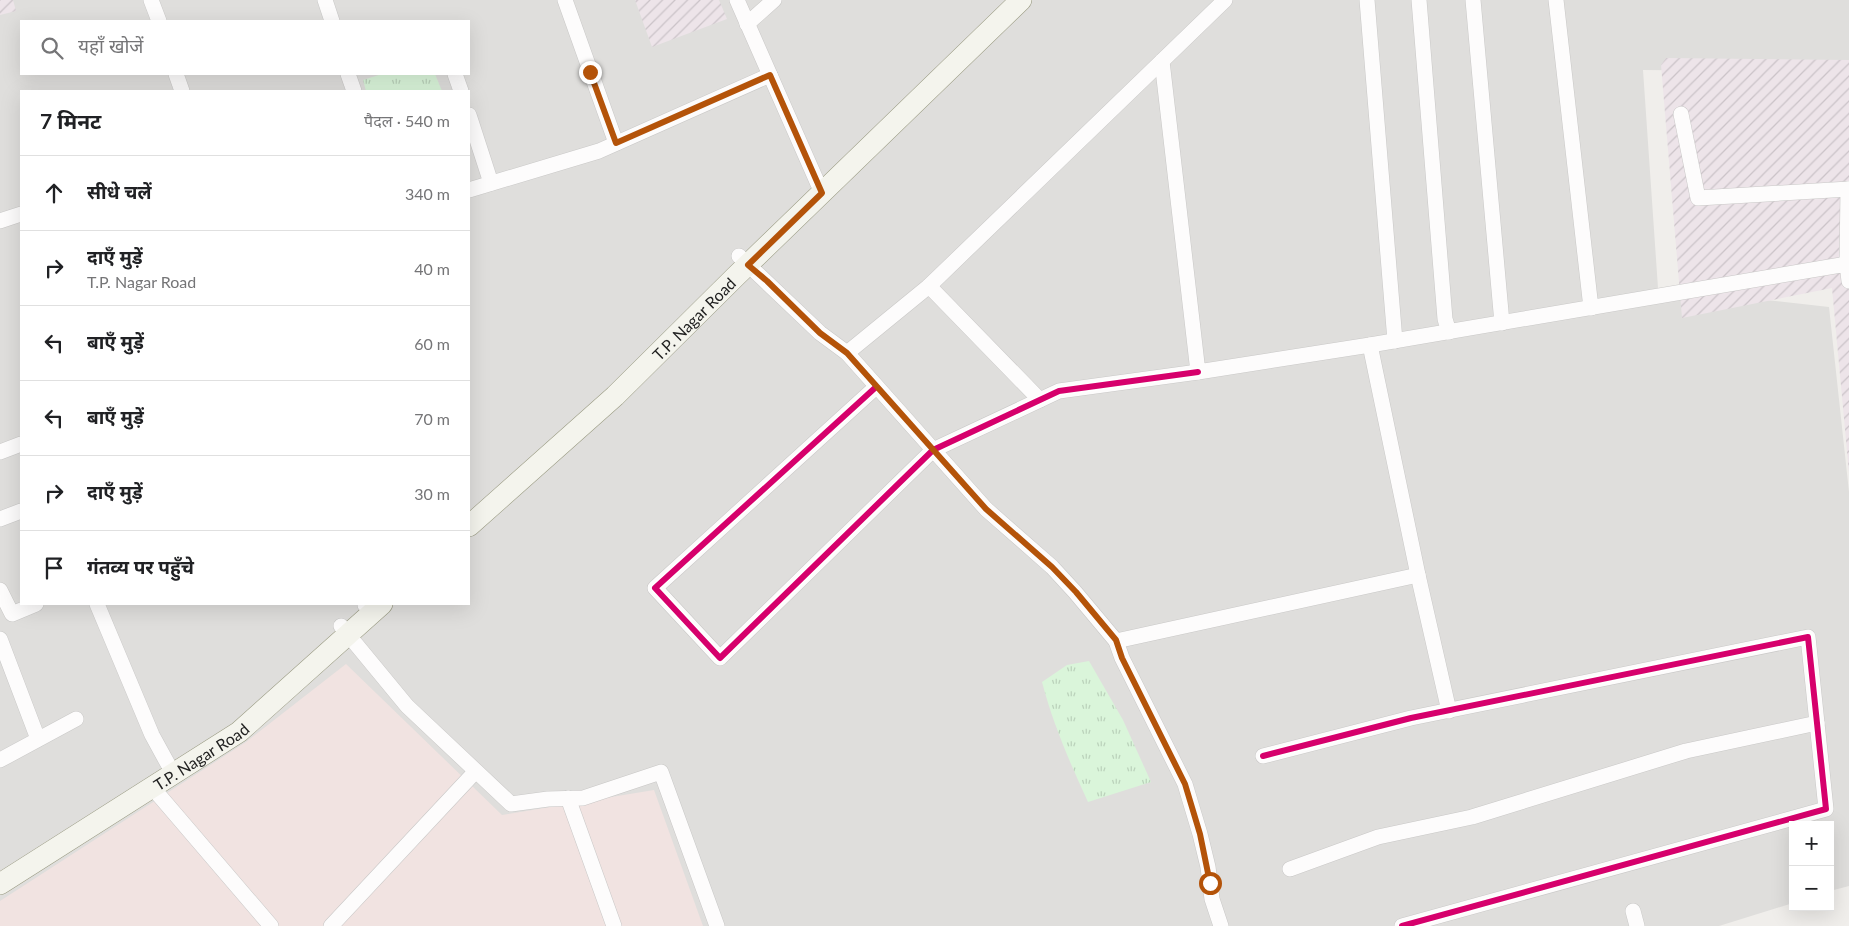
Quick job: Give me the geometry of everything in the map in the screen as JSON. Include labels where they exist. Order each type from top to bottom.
[{"type":"main road","name":"T.P. Nagar Road","points":[[470,525],[615,396],[744,260],[1017,0]]},
{"type":"main road","points":[[470,513],[586,409],[744,260]]},
{"type":"main road","name":"T.P. Nagar Road","points":[[0,884],[238,732],[369,605]]},
{"type":"main road","points":[[0,871],[75,821],[169,766],[228,727],[344,631]]},
{"type":"street","points":[[151,0],[158,20]]},
{"type":"street","points":[[325,0],[332,20]]},
{"type":"street","points":[[565,0],[616,143]]},
{"type":"street","points":[[737,0],[819,187]]},
{"type":"street","points":[[748,24],[774,0]]},
{"type":"street","points":[[847,353],[929,286],[1225,0]]},
{"type":"street","points":[[1367,0],[1395,341]]},
{"type":"street","points":[[1419,0],[1445,319],[1449,332]]},
{"type":"street","points":[[1473,0],[1502,323]]},
{"type":"street","points":[[1556,0],[1590,308]]},
{"type":"street","points":[[1162,61],[1198,372]]},
{"type":"street","points":[[176,75],[182,90]]},
{"type":"street","points":[[348,75],[354,90]]},
{"type":"street","points":[[455,75],[461,90]]},
{"type":"street","points":[[470,190],[599,151],[770,75]]},
{"type":"street","points":[[1681,114],[1698,198],[1849,189],[1847,264],[1849,281]]},
{"type":"street","points":[[470,118],[491,183]]},
{"type":"street","points":[[0,222],[20,214]]},
{"type":"street","points":[[744,260],[820,333],[847,353],[986,509],[1052,567],[1116,640],[1122,658],[1185,784],[1200,834],[1208,867],[1212,899],[1221,926]]},
{"type":"street","points":[[876,386],[655,588],[720,658],[934,450],[1059,392],[1395,341],[1847,264]]},
{"type":"street","points":[[929,286],[1040,400]]},
{"type":"street","points":[[1370,345],[1418,575],[1449,710]]},
{"type":"street","points":[[0,452],[20,444]]},
{"type":"street","points":[[0,519],[20,511]]},
{"type":"street","points":[[1116,640],[1418,575]]},
{"type":"street","points":[[0,590],[6,617],[34,605]]},
{"type":"street","points":[[97,605],[152,735],[169,766]]},
{"type":"street","points":[[344,631],[407,706],[510,804],[583,798],[661,772],[715,926]]},
{"type":"street","points":[[1263,756],[1411,718],[1808,637],[1826,808],[1402,926]]},
{"type":"street","points":[[0,639],[38,739]]},
{"type":"street","points":[[0,760],[76,719]]},
{"type":"street","points":[[1290,869],[1378,838],[1472,817],[1686,751],[1817,723]]},
{"type":"street","points":[[331,926],[475,772]]},
{"type":"street","points":[[152,787],[271,926]]},
{"type":"street","points":[[568,798],[614,926]]},
{"type":"street","points":[[1633,911],[1637,926]]},
{"type":"shaded area","points":[[0,0],[1849,0],[1849,72],[1643,70],[1658,288],[1829,307],[1849,492],[1849,886],[1834,890],[1834,821],[1789,821],[1789,904],[1719,926],[0,926]]},
{"type":"shaded area","points":[[0,0],[13,0],[16,11],[0,15]]},
{"type":"shaded area","points":[[635,0],[719,0],[727,19],[652,47]]},
{"type":"shaded area","points":[[1666,58],[1849,60],[1849,473],[1832,288],[1682,318],[1661,65]]},
{"type":"shaded area","points":[[346,664],[502,815],[654,790],[703,926],[0,926],[0,901],[246,742]]},
{"type":"green space","points":[[379,75],[435,75],[442,90],[366,90],[363,80]]},
{"type":"green space","points":[[1089,661],[1123,720],[1151,782],[1088,802],[1062,743],[1042,682],[1067,665]]},
{"type":"cycle path","points":[[876,387],[655,588],[720,658],[933,450],[1059,391],[1198,372]]},
{"type":"cycle path","points":[[1263,756],[1411,718],[1808,637],[1826,809],[1402,926]]},
{"type":"route","points":[[590,72],[616,143],[770,75],[822,193],[748,265],[820,333],[847,353],[986,509],[1052,567],[1076,592],[1116,640],[1122,658],[1185,784],[1200,834],[1210,883]]}]
